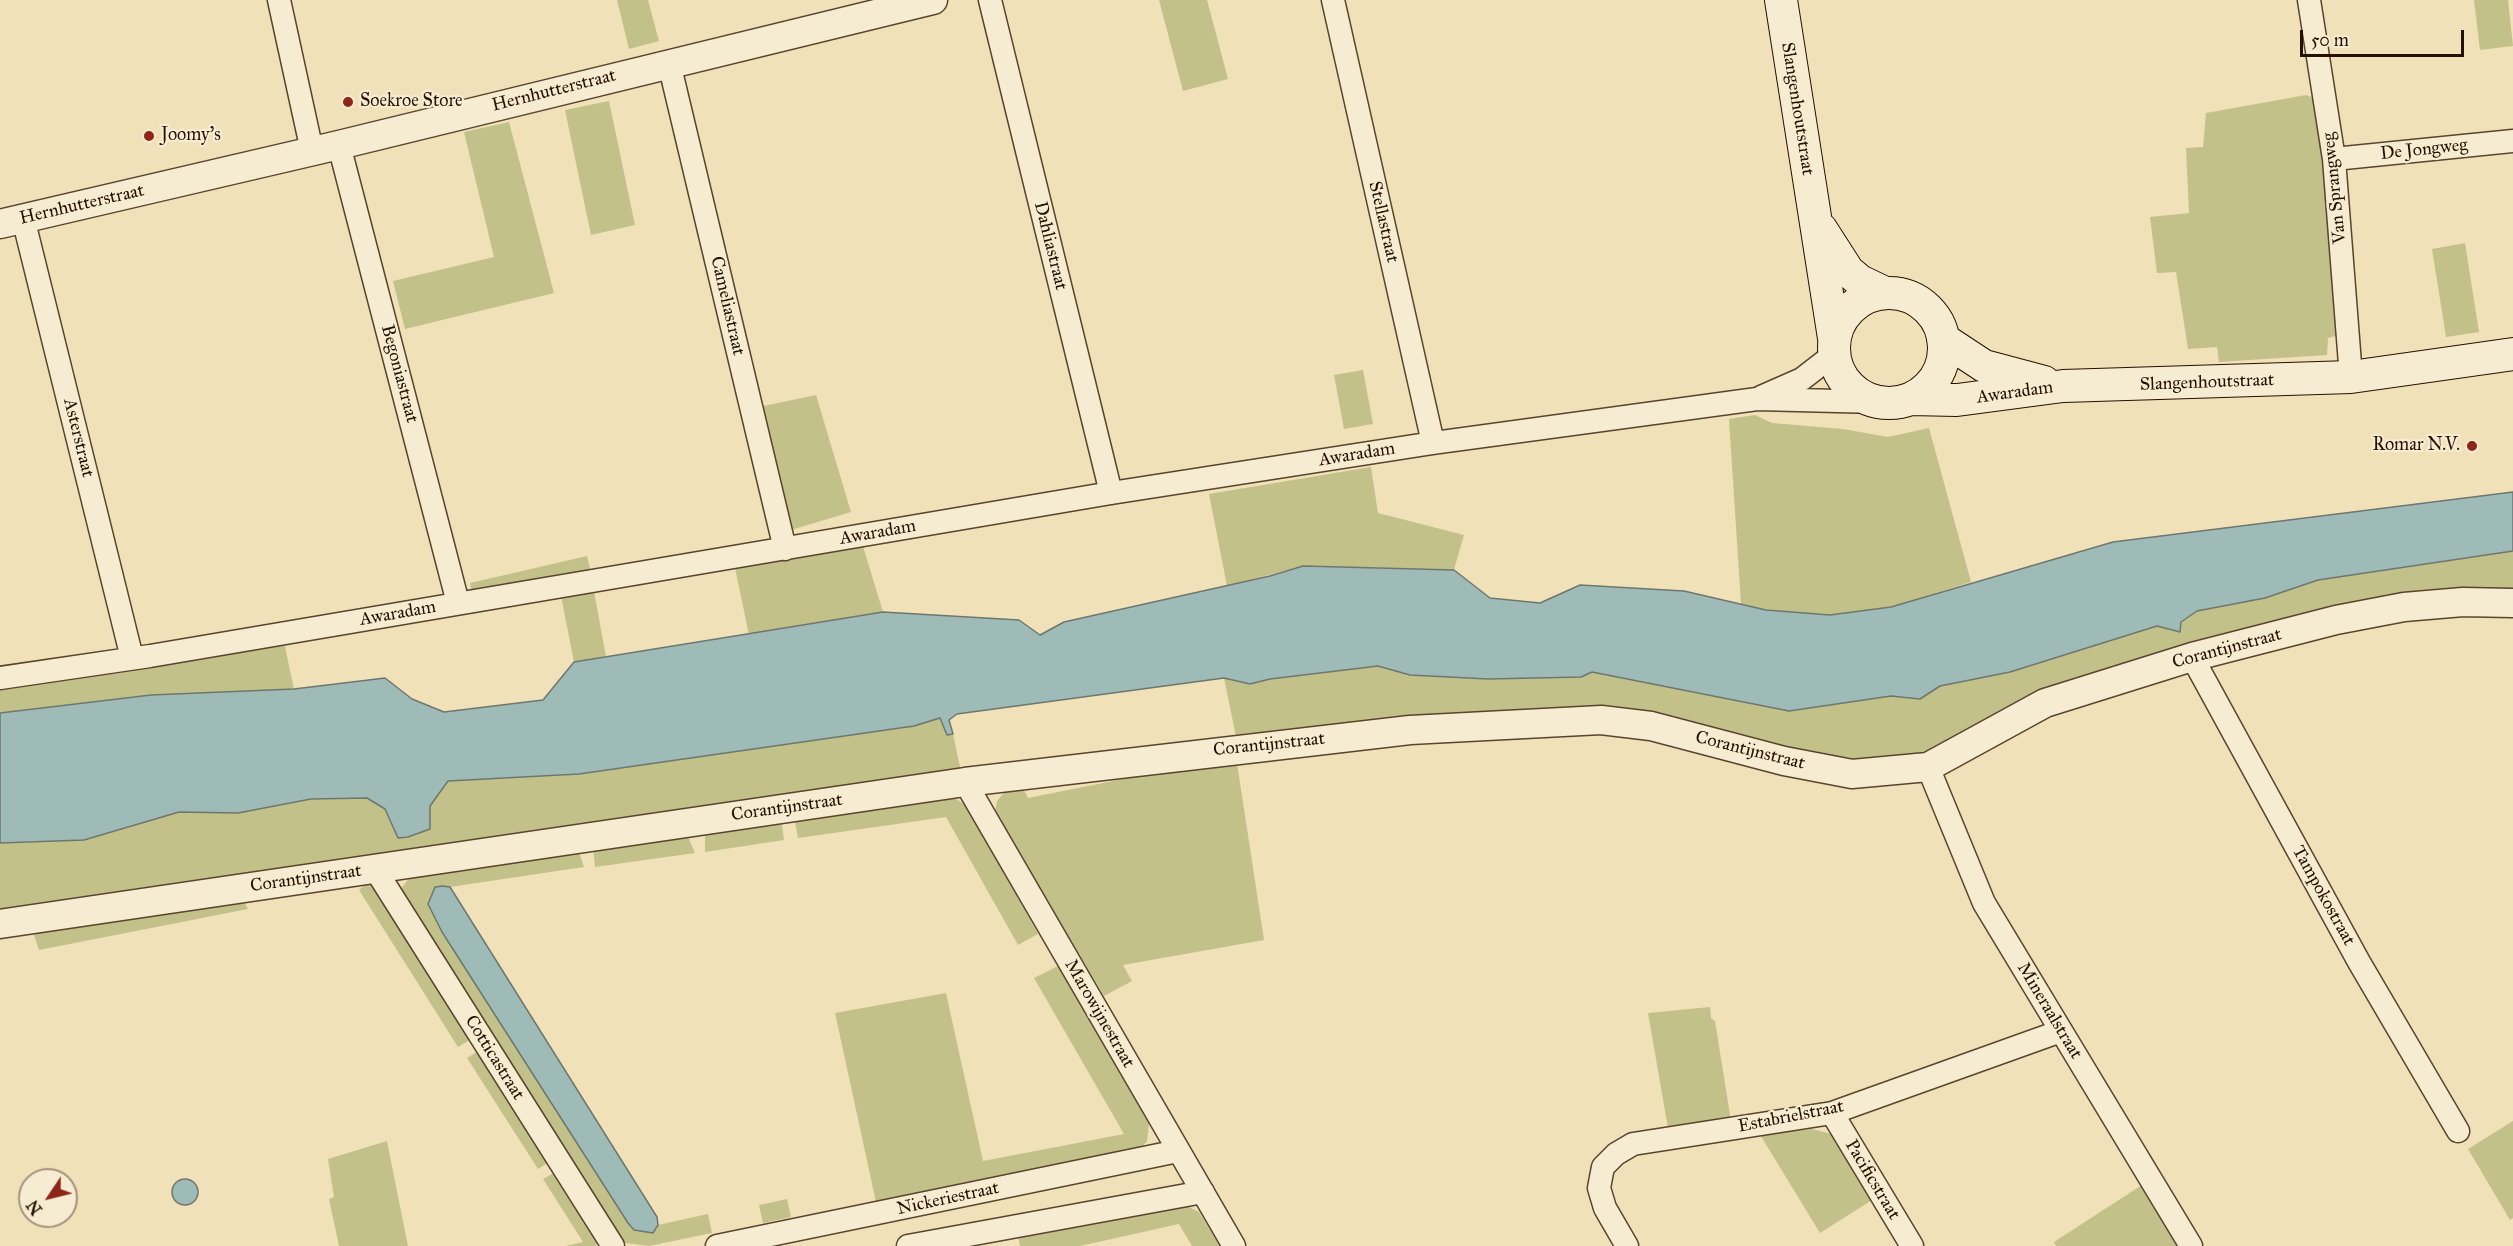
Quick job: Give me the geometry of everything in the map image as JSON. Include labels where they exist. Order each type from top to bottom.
[{"type":"main road","name":"Slangenhoutstraat","points":[[1781,0],[1834,347]]},
{"type":"main road","name":"Slangenhoutstraat","points":[[1814,218],[1848,271],[1860,281],[1883,292]]},
{"type":"main road","points":[[1883,292],[1900,293],[1916,299],[1933,316],[1943,339],[1944,357],[1937,375],[1926,390],[1910,399],[1894,403],[1878,402],[1862,396],[1848,386],[1839,372],[1834,347],[1840,321],[1851,307],[1866,297],[1883,292]]},
{"type":"main road","name":"Awaradam","points":[[1943,339],[1984,366],[2063,387]]},
{"type":"main road","name":"Slangenhoutstraat","points":[[2063,387],[2351,377],[2513,354]]},
{"type":"main road","name":"Awaradam","points":[[1910,399],[1957,400],[2063,387]]},
{"type":"street","name":"Begoniastraat","points":[[279,0],[326,148],[458,603]]},
{"type":"street","name":"Hernhutterstraat","points":[[12,221],[326,148],[933,0]]},
{"type":"street","name":"Dahliastraat","points":[[990,0],[1111,493]]},
{"type":"street","name":"Stellastraat","points":[[1333,0],[1433,443]]},
{"type":"street","name":"Van Sprangweg","points":[[2309,0],[2334,159],[2351,377]]},
{"type":"street","name":"Cameliastraat","points":[[669,63],[785,549]]},
{"type":"street","name":"De Jongweg","points":[[2334,159],[2513,141]]},
{"type":"street","name":"Asterstraat","points":[[12,221],[132,658]]},
{"type":"street","name":"Awaradam","points":[[1757,399],[1802,379],[1834,347]]},
{"type":"street","name":"Awaradam","points":[[0,678],[132,658],[1111,493],[1433,443],[1757,399],[1878,402]]},
{"type":"street","name":"Corantijnstraat","points":[[0,924],[965,782],[1410,730],[1601,720],[1651,726],[1784,761],[1852,774],[1928,767],[2045,703],[2192,657],[2336,620],[2403,608],[2463,602],[2513,603]]},
{"type":"street","name":"Tampokostraat","points":[[2192,657],[2359,962],[2458,1131]]},
{"type":"street","name":"Mineraalstraat","points":[[1928,767],[1984,903],[2191,1246]]},
{"type":"street","name":"Marowijnestraat","points":[[965,782],[1234,1246]]},
{"type":"street","name":"Cotticastraat","points":[[375,869],[614,1246]]},
{"type":"street","name":"Estabrielstraat","points":[[1627,1246],[1605,1208],[1599,1188],[1603,1167],[1616,1154],[1633,1144],[1832,1113],[2061,1031]]},
{"type":"street","name":"Pacificstraat","points":[[1832,1113],[1912,1246]]},
{"type":"street","name":"Nickeriestraat","points":[[717,1246],[1178,1151]]},
{"type":"street","name":"Nickeriestraat","points":[[908,1246],[1203,1192]]},
{"type":"shaded area","points":[[617,0],[648,0],[659,41],[629,49]]},
{"type":"shaded area","points":[[1159,0],[1207,0],[1228,79],[1183,91]]},
{"type":"shaded area","points":[[2474,0],[2508,0],[2513,46],[2480,50]]},
{"type":"shaded area","points":[[2306,95],[2314,98],[2319,106],[2339,335],[2328,338],[2327,355],[2219,362],[2217,347],[2188,349],[2176,272],[2157,273],[2150,217],[2189,213],[2186,148],[2203,147],[2206,113]]},
{"type":"shaded area","points":[[609,101],[635,225],[591,235],[565,110]]},
{"type":"shaded area","points":[[509,122],[554,293],[405,329],[393,281],[494,257],[464,132]]},
{"type":"shaded area","points":[[2465,243],[2479,332],[2446,337],[2432,249]]},
{"type":"shaded area","points":[[1363,370],[1373,424],[1344,429],[1334,375]]},
{"type":"shaded area","points":[[816,395],[851,512],[791,530],[759,407]]},
{"type":"shaded area","points":[[1755,415],[1772,423],[1843,429],[1888,437],[1929,428],[1971,582],[1891,607],[1830,615],[1766,610],[1741,604],[1729,419]]},
{"type":"shaded area","points":[[1371,467],[1378,513],[1464,535],[1454,570],[1303,566],[1227,586],[1209,494]]},
{"type":"shaded area","points":[[862,543],[883,612],[749,635],[735,568]]},
{"type":"shaded area","points":[[2513,551],[2513,595],[2397,601],[1918,757],[1840,764],[1673,721],[1237,741],[1224,678],[1250,684],[1270,679],[1378,666],[1410,675],[1488,679],[1581,677],[1592,672],[1789,711],[1891,696],[1920,699],[1940,686],[2010,672],[2158,626],[2179,632],[2181,622],[2197,611],[2265,598],[2318,580]]},
{"type":"shaded area","points":[[587,556],[591,572],[472,595],[470,583]]},
{"type":"shaded area","points":[[594,591],[606,657],[574,662],[561,596]]},
{"type":"shaded area","points":[[284,642],[294,689],[151,695],[0,713],[0,685]]},
{"type":"shaded area","points":[[940,718],[947,735],[953,734],[961,772],[0,914],[0,843],[84,840],[179,812],[238,813],[311,799],[367,798],[385,809],[398,838],[429,806],[447,781],[579,774],[914,726]]},
{"type":"shaded area","points":[[1237,763],[1264,940],[1123,965],[1132,981],[1104,996],[995,812],[997,801],[1009,787],[1023,788],[1028,798],[1133,777]]},
{"type":"shaded area","points":[[949,795],[966,805],[1038,934],[1018,945],[946,817],[798,838],[794,815]]},
{"type":"shaded area","points":[[781,819],[784,840],[705,852],[705,830]]},
{"type":"shaded area","points":[[686,832],[695,853],[595,867],[593,847]]},
{"type":"shaded area","points":[[578,849],[584,867],[450,887],[443,886],[428,904],[442,932],[520,1052],[656,1231],[658,1225],[708,1214],[712,1233],[649,1246],[618,1242],[401,889],[412,874]]},
{"type":"shaded area","points":[[367,883],[383,891],[470,1040],[458,1047],[359,890]]},
{"type":"shaded area","points":[[240,896],[248,909],[39,950],[31,926]]},
{"type":"shaded area","points":[[1058,966],[1149,1123],[1147,1141],[1140,1149],[876,1202],[835,1013],[946,993],[983,1161],[1124,1134],[1034,978]]},
{"type":"shaded area","points":[[1710,1007],[1711,1018],[1715,1021],[1731,1121],[1668,1128],[1648,1013]]},
{"type":"shaded area","points":[[483,1048],[553,1160],[538,1169],[467,1058]]},
{"type":"shaded area","points":[[2513,1121],[2513,1218],[2510,1220],[2468,1149]]},
{"type":"shaded area","points":[[1812,1129],[1831,1134],[1837,1140],[1872,1200],[1820,1233],[1759,1133]]},
{"type":"shaded area","points":[[387,1141],[408,1246],[339,1246],[329,1199],[334,1197],[328,1159]]},
{"type":"shaded area","points":[[559,1170],[598,1239],[596,1246],[566,1246],[583,1242],[543,1179]]},
{"type":"shaded area","points":[[2145,1183],[2183,1246],[2056,1246],[2054,1242]]},
{"type":"shaded area","points":[[787,1199],[791,1217],[763,1223],[759,1205]]},
{"type":"shaded area","points":[[1183,1204],[1199,1212],[1220,1246],[1192,1246],[1179,1224],[1080,1246],[1020,1246],[1018,1235]]},
{"type":"water","points":[[2513,492],[2513,551],[2318,580],[2265,598],[2197,611],[2181,622],[2180,632],[2157,626],[2010,672],[1940,686],[1920,699],[1891,696],[1789,711],[1592,672],[1581,677],[1488,679],[1410,675],[1378,666],[1270,679],[1250,684],[1224,678],[957,714],[949,720],[953,734],[947,735],[940,718],[914,726],[579,774],[448,781],[430,806],[430,829],[408,837],[398,838],[385,809],[367,798],[311,799],[238,813],[179,812],[84,840],[0,843],[0,713],[151,695],[294,689],[385,678],[412,699],[444,712],[543,700],[574,662],[883,612],[1019,620],[1040,635],[1064,622],[1270,576],[1303,566],[1454,570],[1490,598],[1540,603],[1580,585],[1684,591],[1766,610],[1830,615],[1891,607],[2113,542]]},
{"type":"water","points":[[435,887],[450,887],[657,1217],[658,1225],[653,1233],[634,1230],[628,1223],[442,932],[428,904]]},
{"type":"water","points":[[185,1179],[194,1183],[198,1192],[194,1201],[185,1205],[176,1201],[172,1192],[176,1183]]},
{"type":"place","name":"Soekroe Store","points":[[348,102]]},
{"type":"place","name":"Joomy's","points":[[149,136]]},
{"type":"place","name":"Romar N.V.","points":[[2472,446]]}]
